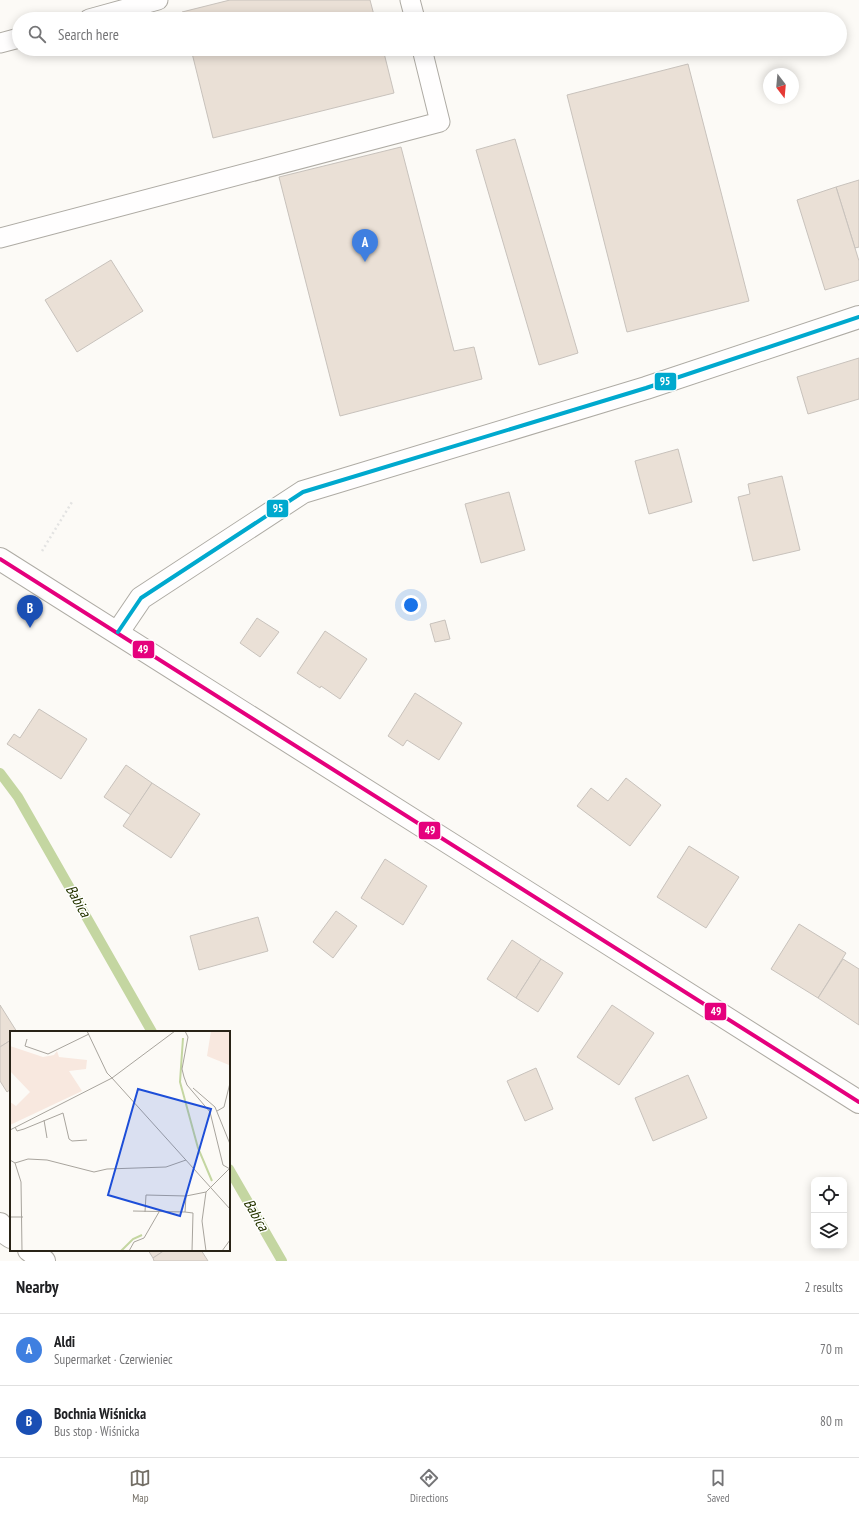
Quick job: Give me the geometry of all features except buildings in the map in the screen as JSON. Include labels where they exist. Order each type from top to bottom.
[{"type":"main road","points":[[118,632],[141,598],[303,492],[646,388],[859,317]]},
{"type":"main road","points":[[0,559],[118,632],[859,1102]]},
{"type":"main road","points":[[0,1224],[5,1233],[10,1236]]},
{"type":"main road","points":[[30,1251],[44,1261]]},
{"type":"lane","points":[[114,12],[158,0]]},
{"type":"lane","points":[[410,0],[413,12]]},
{"type":"lane","points":[[0,43],[12,40]]},
{"type":"lane","points":[[0,238],[440,122],[424,56]]},
{"type":"path","points":[[38,556],[72,502]]},
{"type":"waterway","name":"Babica","points":[[0,773],[18,797],[151,1031]]},
{"type":"waterway","name":"Babica","points":[[230,1171],[282,1261]]},
{"type":"transit line","name":"95","points":[[118,632],[141,598],[303,492],[646,388],[859,317]]},
{"type":"transit line","name":"49","points":[[0,559],[859,1102]]},
{"type":"place","name":"Aldi","points":[[365,262]]},
{"type":"place","name":"Bochnia Wiśnicka","points":[[30,628]]}]
